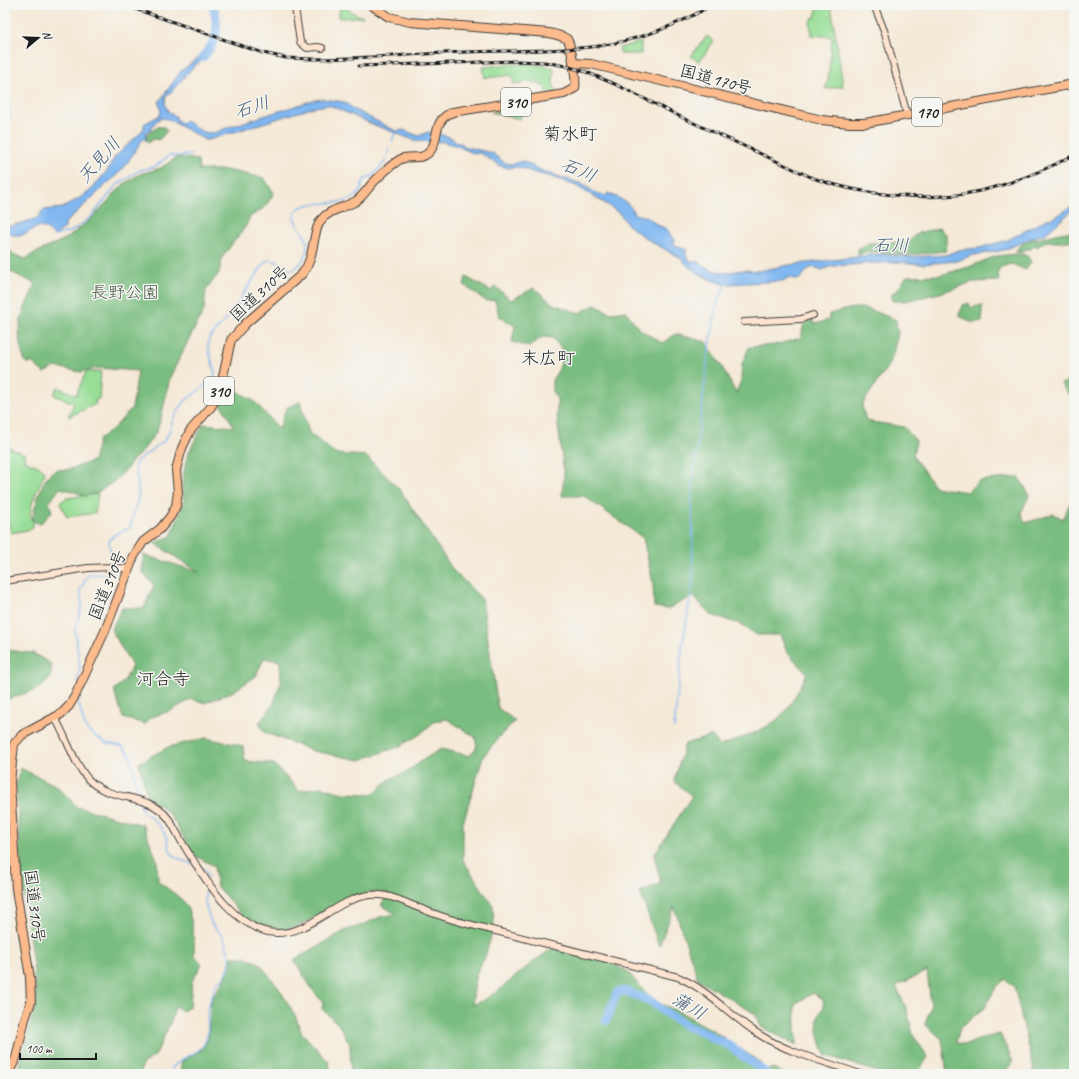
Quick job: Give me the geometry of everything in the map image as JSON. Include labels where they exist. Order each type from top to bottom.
[{"type":"highway","points":[[372,5],[389,17],[410,22],[552,34],[566,39],[573,63]]},
{"type":"highway","name":"国道170号","points":[[573,63],[599,66],[669,82],[747,103],[822,120],[866,124],[1074,84]]},
{"type":"highway","name":"国道310号","points":[[8,1074],[18,1052],[31,1002],[30,978],[16,889],[10,782],[12,751],[14,744],[22,735],[55,718],[69,706],[77,694],[105,631],[124,568],[138,548],[167,521],[176,506],[178,492],[176,470],[182,448],[190,431],[211,407],[220,390],[231,340],[245,324],[306,270],[313,252],[317,229],[321,220],[332,211],[356,200],[378,177],[399,160],[408,157],[424,156],[429,152],[432,148],[438,128],[445,116],[453,112],[528,100],[574,90],[576,85],[573,63]]},
{"type":"street","points":[[297,5],[295,8],[300,42],[307,48],[322,48]]},
{"type":"street","points":[[874,5],[885,33],[907,115]]},
{"type":"street","points":[[744,322],[801,319],[814,315]]},
{"type":"street","points":[[5,581],[88,568],[124,568]]},
{"type":"street","points":[[55,718],[80,768],[89,780],[107,791],[144,801],[158,808],[168,818],[193,860],[226,904],[242,920],[255,928],[267,932],[281,933],[293,931],[360,897],[384,895],[472,926],[671,974],[684,979],[702,990],[750,1028],[778,1045],[860,1074]]},
{"type":"green space","points":[[340,5],[346,5],[350,11],[363,17],[339,18]]},
{"type":"green space","points":[[818,5],[831,5],[843,86],[825,89],[828,81],[832,37],[812,35],[810,23],[813,17],[815,18]]},
{"type":"green space","points":[[707,36],[714,41],[699,62],[691,56]]},
{"type":"green space","points":[[641,42],[641,54],[620,54],[619,48]]},
{"type":"green space","points":[[510,64],[535,64],[554,68],[553,84],[557,92],[548,94],[545,87],[532,81],[514,84],[512,75],[485,78],[483,67]]},
{"type":"green space","points":[[523,106],[520,119],[491,112]]},
{"type":"green space","points":[[158,127],[164,127],[167,131],[159,140],[154,139],[148,143],[146,139],[148,135]]},
{"type":"green space","name":"長野公園","points":[[177,157],[198,160],[199,170],[226,170],[264,178],[274,193],[265,207],[250,217],[246,226],[223,256],[219,273],[206,290],[204,310],[170,377],[157,431],[126,470],[116,480],[97,493],[85,496],[60,488],[49,503],[52,512],[40,524],[32,520],[43,484],[51,473],[56,470],[66,470],[93,461],[99,439],[115,427],[132,408],[138,371],[98,368],[81,372],[55,367],[44,373],[33,363],[26,363],[20,342],[20,323],[36,284],[11,272],[5,264],[5,247],[15,255],[26,259],[31,255],[69,237],[93,217],[124,184],[140,174],[161,168]]},
{"type":"green space","points":[[939,228],[946,234],[946,251],[907,255],[867,251],[858,255],[858,249],[869,243],[909,242],[917,233]]},
{"type":"green space","points":[[1074,231],[1074,240],[1059,242],[1049,241],[1039,246],[1034,246],[1031,249],[1025,249],[1022,253],[1015,251],[1022,244],[1033,239]]},
{"type":"green space","points":[[1016,254],[1027,255],[1031,262],[1026,270],[1012,264],[1001,267],[998,271],[999,281],[973,282],[940,293],[905,301],[892,301],[892,294],[907,276],[940,275],[969,267],[996,256]]},
{"type":"green space","points":[[466,277],[491,291],[495,286],[511,300],[534,288],[553,304],[579,313],[595,305],[611,313],[626,311],[639,329],[662,343],[676,334],[706,342],[736,393],[741,381],[742,364],[749,347],[774,345],[801,338],[804,323],[812,319],[814,324],[829,320],[829,314],[847,309],[861,308],[876,312],[896,320],[898,334],[891,361],[862,405],[866,421],[904,427],[916,441],[913,456],[935,487],[967,492],[979,481],[1018,477],[1029,496],[1021,513],[1025,523],[1054,514],[1063,519],[1070,503],[1074,504],[1074,1074],[1029,1074],[1034,1069],[1014,986],[1005,979],[995,989],[985,1007],[960,1028],[956,1042],[966,1045],[980,1039],[1000,1034],[1013,1062],[1003,1074],[996,1074],[989,1071],[987,1074],[947,1074],[942,1039],[925,1024],[931,1006],[927,971],[896,986],[907,1010],[913,1035],[928,1057],[917,1074],[883,1074],[825,1055],[817,1024],[820,1012],[824,1007],[823,999],[813,993],[795,1004],[797,1045],[761,1027],[755,1014],[698,979],[674,907],[659,946],[640,892],[661,883],[654,855],[692,796],[674,781],[685,744],[712,736],[720,746],[752,734],[768,726],[781,716],[788,707],[807,673],[787,652],[780,635],[757,635],[740,624],[711,615],[693,596],[668,609],[654,607],[653,583],[643,538],[584,496],[562,496],[564,474],[557,416],[557,399],[552,391],[552,380],[559,369],[564,353],[553,338],[542,337],[529,347],[512,342],[515,326],[499,316],[495,300],[486,301],[464,285]]},
{"type":"green space","points":[[969,303],[971,308],[982,305],[982,322],[970,322],[959,315],[963,305]]},
{"type":"green space","points":[[101,371],[99,399],[95,400],[96,404],[68,417],[74,403],[54,395],[57,387],[76,395],[86,372]]},
{"type":"green space","points":[[1074,379],[1074,399],[1068,394],[1061,384]]},
{"type":"green space","points":[[230,386],[255,402],[279,429],[286,408],[300,402],[309,433],[336,454],[366,456],[400,490],[453,570],[482,599],[498,708],[515,721],[498,738],[483,757],[463,823],[463,860],[493,906],[494,926],[485,957],[476,974],[472,1005],[488,998],[532,963],[559,944],[601,957],[628,972],[642,989],[659,1003],[682,1013],[712,1030],[760,1062],[764,1070],[773,1068],[785,1074],[345,1074],[351,1072],[350,1044],[339,1025],[322,1009],[323,1002],[314,992],[294,960],[346,930],[360,926],[380,917],[396,914],[381,905],[388,893],[370,892],[331,908],[301,925],[283,931],[266,930],[245,918],[217,887],[214,866],[194,855],[169,813],[147,796],[139,763],[168,747],[206,738],[243,746],[245,761],[274,764],[299,791],[321,787],[343,793],[373,794],[390,779],[407,772],[441,749],[470,756],[477,746],[475,737],[447,719],[434,722],[419,735],[398,747],[360,760],[313,751],[264,732],[259,723],[273,705],[281,682],[280,661],[264,658],[256,676],[234,691],[205,703],[192,699],[170,711],[152,717],[145,724],[123,718],[114,690],[124,681],[132,666],[111,629],[122,608],[144,608],[154,585],[142,572],[144,555],[199,572],[154,543],[171,536],[184,503],[182,483],[187,456],[203,424],[234,427],[221,404]]},
{"type":"green space","points":[[5,441],[10,448],[25,454],[24,460],[42,468],[45,473],[31,508],[31,520],[34,521],[32,529],[11,533],[8,523],[5,524]]},
{"type":"green space","points":[[98,494],[95,513],[67,517],[60,503],[66,498]]},
{"type":"green space","points":[[5,650],[33,653],[51,664],[51,674],[49,680],[38,688],[5,701]]},
{"type":"green space","points":[[20,768],[57,786],[77,807],[143,825],[157,860],[158,881],[183,901],[189,911],[194,942],[194,955],[202,964],[192,981],[190,1006],[183,1011],[175,1006],[172,1019],[155,1056],[143,1063],[140,1074],[13,1074],[20,1066],[36,1001],[34,973],[22,881],[16,786]]},
{"type":"green space","points":[[232,957],[244,957],[259,963],[278,987],[295,1015],[301,1032],[328,1061],[332,1074],[179,1074],[182,1061],[201,1050],[208,1039],[211,1000],[227,975]]},
{"type":"water","points":[[210,47],[212,50],[204,59],[193,67],[166,96],[165,104],[168,111],[176,116],[176,119],[181,123],[185,120],[204,132],[214,133],[314,100],[323,99],[344,102],[355,110],[396,131],[403,130],[419,136],[428,132],[444,135],[466,147],[492,153],[505,163],[512,164],[523,161],[542,171],[582,184],[597,194],[605,196],[608,193],[627,203],[634,214],[648,217],[657,225],[667,229],[675,242],[671,242],[688,250],[685,252],[690,261],[699,262],[709,269],[723,273],[743,270],[758,271],[789,265],[881,254],[910,257],[946,255],[959,250],[979,248],[1008,240],[1045,220],[1055,217],[1074,205],[1074,209],[1045,234],[1004,250],[973,255],[957,261],[923,264],[895,262],[832,266],[822,270],[810,268],[798,280],[789,277],[783,281],[729,284],[721,283],[711,280],[698,273],[688,266],[682,259],[650,241],[629,226],[619,213],[576,186],[519,167],[508,168],[500,166],[480,153],[475,154],[446,142],[416,141],[329,105],[315,107],[208,140],[205,140],[168,119],[161,118],[154,123],[151,130],[146,132],[146,140],[143,139],[123,169],[65,223],[65,228],[54,236],[46,228],[38,227],[22,235],[12,235],[5,231],[5,226],[11,226],[38,218],[43,210],[63,208],[89,192],[108,170],[114,158],[140,133],[144,128],[144,124],[160,115],[161,111],[159,102],[181,71]]},
{"type":"waterway","name":"石川","points":[[203,57],[215,38],[217,26],[213,5]]},
{"type":"waterway","name":"天見川","points":[[5,110],[5,117]]},
{"type":"waterway","points":[[392,142],[395,132]]},
{"type":"waterway","points":[[116,565],[110,550],[109,541],[114,535],[131,527],[138,495],[135,464],[138,460],[164,441],[168,435],[174,417],[185,401],[211,381],[215,375],[208,347],[209,338],[235,310],[242,296],[266,261],[270,260],[277,262],[286,268],[293,270],[302,261],[306,253],[307,241],[294,218],[297,210],[302,206],[310,204],[347,201],[355,197],[360,191],[364,180],[373,175],[385,162],[389,149]]},
{"type":"waterway","points":[[54,236],[72,231],[91,217],[117,185],[138,171],[156,166],[170,155],[191,155]]},
{"type":"waterway","points":[[674,728],[682,647],[693,582],[692,489],[708,356],[717,304],[726,283]]},
{"type":"waterway","points":[[77,682],[80,668],[75,630],[82,605],[80,590],[88,575],[105,574],[114,570]]},
{"type":"waterway","points":[[77,697],[85,727],[88,731],[105,743],[122,746],[130,755],[139,798]]},
{"type":"waterway","points":[[140,802],[142,811],[162,829],[167,838],[172,854],[179,859],[192,864]]},
{"type":"waterway","points":[[199,866],[205,870],[208,877]]},
{"type":"waterway","points":[[173,1074],[172,1068],[184,1058],[199,1050],[205,1042],[208,1031],[207,1014],[209,1003],[217,983],[223,978],[230,965],[230,957],[225,942],[221,934],[213,926],[205,902],[207,885]]},
{"type":"waterway","name":"蒲川","points":[[606,1021],[616,995],[618,992],[625,991],[651,1001],[663,1011],[688,1027],[704,1032],[712,1038],[727,1044],[767,1074]]},
{"type":"railway","points":[[124,5],[263,53],[286,58],[313,59],[548,50],[599,46],[628,40],[657,31],[712,5]]},
{"type":"railway","points":[[359,66],[516,61],[544,62],[566,66],[586,72],[617,85],[683,118],[813,178],[831,184],[872,193],[936,196],[975,192],[1001,186],[1026,177],[1074,155]]},
{"type":"district","name":"菊水町","points":[[570,134]]},
{"type":"district","name":"末広町","points":[[548,358]]},
{"type":"district","name":"河合寺","points":[[163,679]]}]
